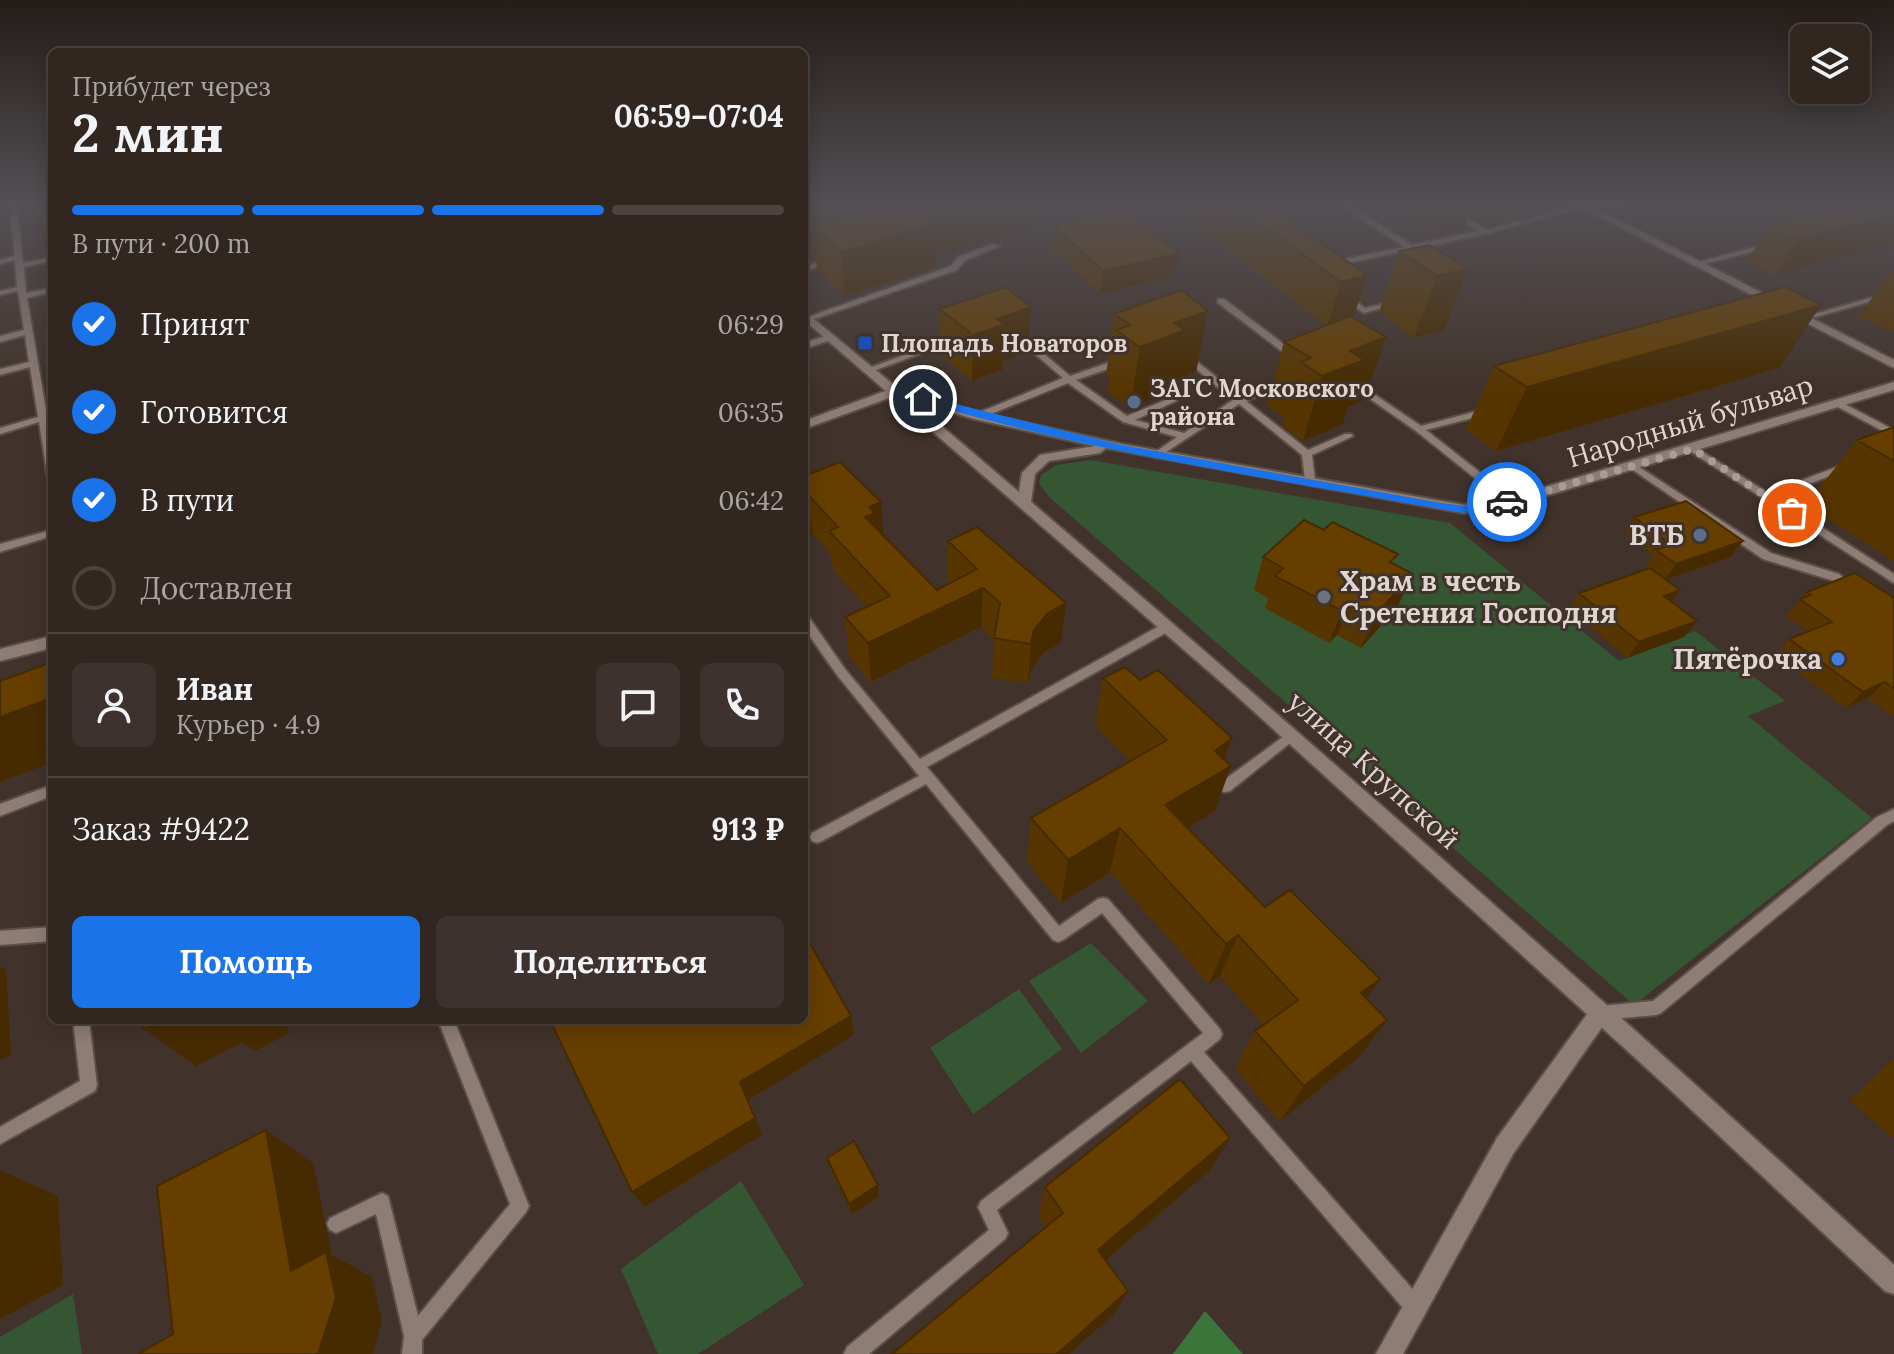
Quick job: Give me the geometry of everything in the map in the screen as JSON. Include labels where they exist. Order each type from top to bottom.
[{"type":"street","points":[[1700,266],[1894,365]]},
{"type":"street","name":"улица Крупской","points":[[808,318],[1291,736],[1894,1282]]},
{"type":"street","name":"Народный бульвар","points":[[896,391],[978,416],[1122,448],[1464,509],[1510,501],[1693,449],[1894,386]]},
{"type":"street","points":[[808,424],[896,391]]},
{"type":"street","points":[[949,437],[944,427],[947,422],[965,414],[978,416]]},
{"type":"street","name":"Народный бульвар","points":[[1024,505],[1029,473],[1045,458],[1084,449],[1122,448]]},
{"type":"street","points":[[0,655],[48,643]]},
{"type":"street","points":[[1389,1354],[1505,1146],[1600,1013]]},
{"type":"lane","points":[[20,266],[48,449]]},
{"type":"lane","points":[[808,315],[955,266]]},
{"type":"lane","points":[[1322,267],[1326,266]]},
{"type":"lane","points":[[0,293],[48,290]]},
{"type":"lane","points":[[1787,323],[1894,293]]},
{"type":"lane","points":[[1341,294],[1364,311],[1401,302]]},
{"type":"lane","points":[[1221,301],[1302,362]]},
{"type":"lane","points":[[1004,323],[1069,379],[1126,420],[1184,436]]},
{"type":"lane","points":[[0,339],[29,331]]},
{"type":"lane","points":[[808,345],[831,337]]},
{"type":"lane","points":[[870,369],[963,337]]},
{"type":"lane","points":[[1172,343],[1307,454],[1310,480]]},
{"type":"lane","points":[[978,416],[1131,358]]},
{"type":"lane","points":[[0,372],[34,363]]},
{"type":"lane","points":[[1341,375],[1419,429],[1510,501]]},
{"type":"lane","points":[[1157,455],[1239,400],[1301,376]]},
{"type":"lane","points":[[39,391],[48,389]]},
{"type":"lane","points":[[1126,420],[1171,401]]},
{"type":"lane","points":[[1839,404],[1894,434]]},
{"type":"lane","points":[[1419,429],[1499,408]]},
{"type":"lane","points":[[0,431],[43,418]]},
{"type":"lane","points":[[1307,454],[1348,436]]},
{"type":"lane","points":[[1693,449],[1894,579]]},
{"type":"lane","points":[[1766,497],[1851,465]]},
{"type":"lane","points":[[1633,466],[1767,556],[1835,577],[1858,593]]},
{"type":"lane","points":[[0,548],[48,534]]},
{"type":"lane","points":[[808,625],[841,672],[1058,935],[1103,904],[1214,1034],[987,1207],[999,1233],[854,1354]]},
{"type":"lane","points":[[817,837],[1167,627]]},
{"type":"lane","points":[[1225,787],[1291,736]]},
{"type":"lane","points":[[0,810],[48,792]]},
{"type":"lane","points":[[1600,1013],[1656,1008],[1893,814]]},
{"type":"lane","points":[[0,938],[48,934]]},
{"type":"lane","points":[[0,1136],[89,1085],[81,1024]]},
{"type":"lane","points":[[413,1345],[520,1206],[448,1024]]},
{"type":"lane","points":[[1192,1050],[1416,1308]]},
{"type":"lane","points":[[336,1224],[382,1202],[413,1345]]},
{"type":"green space","points":[[1091,460],[1450,523],[1619,661],[1695,631],[1785,701],[1748,716],[1872,818],[1634,1005],[1049,497],[1039,484],[1041,475],[1056,465]]},
{"type":"green space","points":[[1091,943],[1148,1001],[1081,1053],[1029,981]]},
{"type":"green space","points":[[1019,989],[1062,1049],[973,1114],[930,1048]]},
{"type":"green space","points":[[741,1181],[804,1285],[698,1354],[658,1354],[621,1269]]},
{"type":"green space","points":[[73,1294],[82,1354],[0,1354],[0,1337]]},
{"type":"green space","points":[[1205,1311],[1243,1354],[1173,1354]]},
{"type":"building","points":[[1098,266],[1123,266],[1103,271]]},
{"type":"building","points":[[1319,266],[1354,266],[1367,275],[1341,282]]},
{"type":"building","points":[[1422,266],[1463,266],[1468,269],[1437,276]]},
{"type":"building","points":[[1006,287],[1031,307],[997,319],[1005,324],[973,335],[939,309]]},
{"type":"building","points":[[1785,287],[1821,305],[1527,387],[1494,366]]},
{"type":"building","points":[[1182,290],[1208,311],[1174,323],[1185,330],[1140,347],[1116,330],[1131,325],[1114,314]]},
{"type":"building","points":[[1350,316],[1386,337],[1350,351],[1364,360],[1322,376],[1301,362],[1311,358],[1284,342]]},
{"type":"building","points":[[1894,427],[1894,461],[1857,440]]},
{"type":"building","points":[[840,462],[881,502],[869,507],[875,513],[865,517],[937,590],[977,569],[948,541],[977,527],[1066,603],[1048,613],[1034,630],[1031,644],[994,638],[1000,603],[983,588],[868,643],[845,617],[890,596],[829,531],[838,527],[808,495],[808,474]]},
{"type":"building","points":[[1686,501],[1743,541],[1676,564],[1656,550],[1671,545],[1634,517]]},
{"type":"building","points":[[1304,520],[1324,530],[1332,522],[1398,554],[1390,562],[1413,574],[1375,615],[1350,603],[1342,611],[1275,576],[1283,568],[1263,557]]},
{"type":"building","points":[[1650,568],[1680,590],[1664,596],[1697,621],[1639,642],[1579,593]]},
{"type":"building","points":[[1855,573],[1894,598],[1894,689],[1885,682],[1863,692],[1789,639],[1832,622],[1800,599],[1811,595],[1807,592]]},
{"type":"building","points":[[48,663],[48,699],[0,717],[0,681]]},
{"type":"building","points":[[1125,667],[1140,680],[1158,670],[1232,738],[1215,751],[1231,766],[1165,805],[1265,907],[1290,890],[1380,979],[1361,993],[1387,1020],[1304,1086],[1255,1031],[1298,1000],[1238,935],[1226,944],[1120,828],[1068,860],[1031,818],[1167,740],[1103,678]]},
{"type":"building","points":[[808,940],[851,1016],[740,1082],[755,1118],[632,1192],[552,1024],[808,1024]]},
{"type":"building","points":[[1180,1079],[1230,1138],[1098,1250],[1128,1291],[1057,1354],[892,1354],[1063,1213],[1045,1187]]},
{"type":"building","points":[[266,1130],[291,1271],[326,1252],[336,1298],[318,1354],[138,1354],[173,1334],[157,1186]]},
{"type":"building","points":[[854,1141],[878,1185],[849,1204],[827,1158]]},
{"type":"way so far","points":[[1507,502],[1693,449],[1792,513]]},
{"type":"place","name":"Площадь Новаторов","points":[[865,343]]},
{"type":"place","name":"ЗАГС Московского района","points":[[1134,402]]},
{"type":"place","name":"ВТБ","points":[[1700,535]]},
{"type":"place","name":"Храм в честь Сретения Господня","points":[[1324,597]]},
{"type":"place","name":"Пятёрочка","points":[[1838,659]]},
{"type":"route","points":[[923,399],[978,416],[1122,448],[1435,505],[1464,509],[1507,502]]}]
